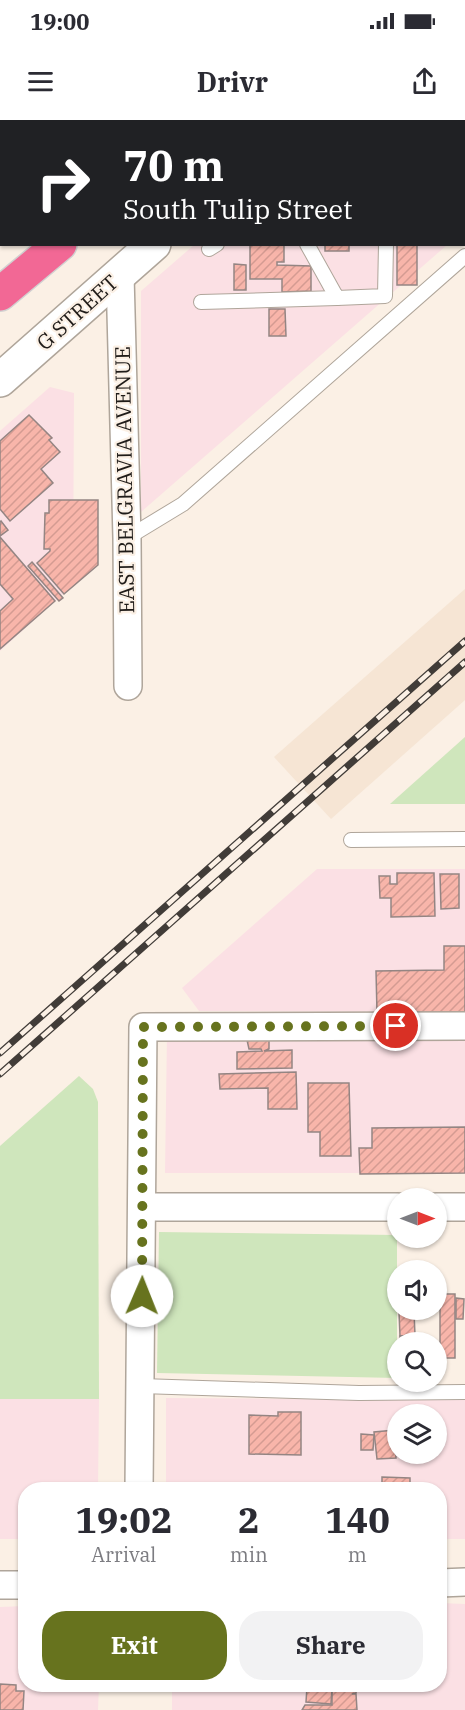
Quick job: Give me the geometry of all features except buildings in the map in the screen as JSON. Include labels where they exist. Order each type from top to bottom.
[{"type":"highway","points":[[0,294],[58,246]]},
{"type":"street","name":"G STREET","points":[[0,380],[152,246]]},
{"type":"street","name":"EAST BELGRAVIA AVENUE","points":[[120,274],[127,538],[128,686]]},
{"type":"street","points":[[139,1482],[143,1027],[465,1026]]},
{"type":"street","points":[[143,1207],[387,1207]]},
{"type":"street","points":[[447,1207],[465,1207]]},
{"type":"street","points":[[447,1583],[465,1582]]},
{"type":"street","points":[[0,1585],[18,1585]]},
{"type":"lane","points":[[308,246],[337,298]]},
{"type":"lane","points":[[201,302],[385,296],[386,246]]},
{"type":"lane","points":[[127,538],[183,504],[465,256]]},
{"type":"lane","points":[[351,840],[465,839]]},
{"type":"lane","points":[[141,1386],[359,1393],[465,1392]]},
{"type":"shaded area","points":[[193,246],[446,246],[141,512],[141,291]]},
{"type":"shaded area","points":[[50,387],[74,393],[73,585],[0,651],[0,431]]},
{"type":"shaded area","points":[[465,589],[465,700],[331,819],[274,757]]},
{"type":"shaded area","points":[[317,869],[465,869],[465,1012],[199,1011],[182,988]]},
{"type":"shaded area","points":[[167,1033],[465,1033],[465,1173],[165,1173]]},
{"type":"shaded area","points":[[166,1398],[465,1400],[465,1539],[447,1539],[447,1482],[166,1482]]},
{"type":"shaded area","points":[[0,1399],[99,1399],[98,1482],[18,1482],[18,1539],[0,1539]]},
{"type":"shaded area","points":[[447,1603],[465,1604],[465,1710],[172,1710],[172,1692],[447,1692]]},
{"type":"shaded area","points":[[18,1606],[18,1692],[99,1692],[98,1710],[0,1710],[0,1607]]},
{"type":"green space","points":[[465,737],[465,804],[390,804]]},
{"type":"green space","points":[[79,1076],[93,1089],[98,1102],[99,1399],[0,1399],[0,1146]]},
{"type":"green space","points":[[159,1232],[387,1235],[387,1248],[397,1248],[397,1260],[387,1260],[387,1320],[397,1320],[397,1332],[387,1332],[387,1378],[157,1373]]},
{"type":"railway","points":[[0,1053],[465,641]]},
{"type":"railway","points":[[0,1074],[465,662]]},
{"type":"route","points":[[142,1296],[143,1027],[396,1026]]}]
